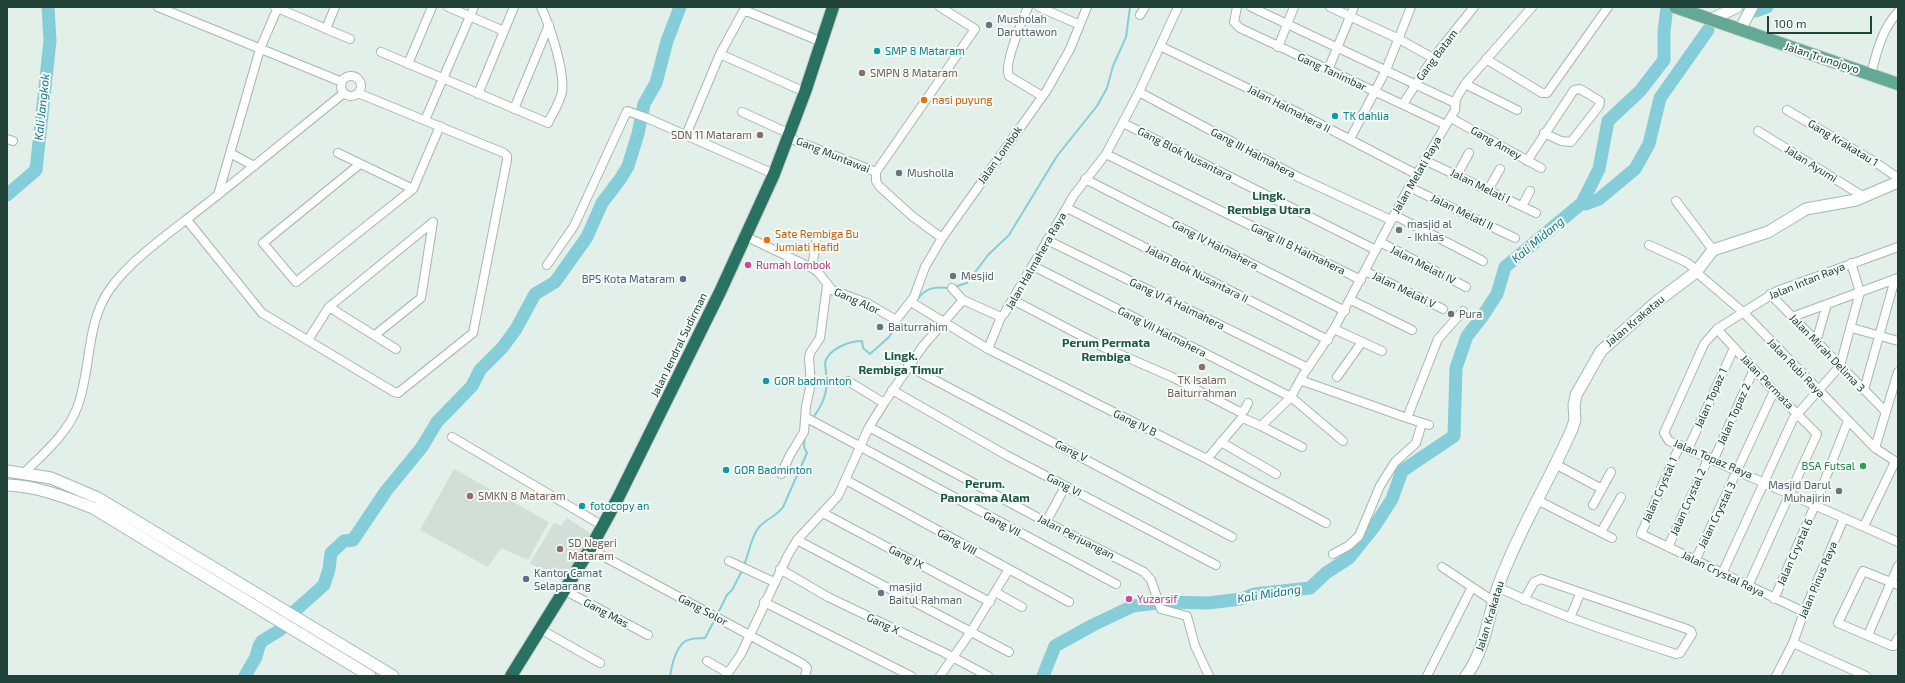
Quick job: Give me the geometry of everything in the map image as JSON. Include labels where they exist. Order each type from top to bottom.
[{"type":"highway","name":"Jalan Jendral Sudirman","points":[[511,676],[590,549],[620,494],[746,237],[790,136],[833,7]]},
{"type":"main road","name":"Jalan Trunojoyo","points":[[1677,7],[1898,84]]},
{"type":"main road","points":[[1712,19],[1737,7]]},
{"type":"main road","points":[[1740,30],[1752,7]]},
{"type":"main road","points":[[1713,250],[1768,232],[1806,209],[1847,203],[1898,182]]},
{"type":"main road","name":"Jalan Krakatau","points":[[1466,676],[1482,647],[1497,588],[1574,424],[1574,405],[1576,395],[1601,351],[1655,303],[1696,272],[1713,250]]},
{"type":"main road","points":[[7,471],[51,478],[98,498],[300,627],[370,676]]},
{"type":"main road","points":[[7,485],[32,488],[57,494],[93,508],[276,612]]},
{"type":"main road","points":[[300,627],[393,676]]},
{"type":"street","points":[[158,7],[342,82]]},
{"type":"street","points":[[218,195],[260,49],[277,7],[350,39]]},
{"type":"street","points":[[326,29],[335,7]]},
{"type":"street","points":[[408,64],[432,7]]},
{"type":"street","points":[[448,7],[504,31]]},
{"type":"street","points":[[425,120],[474,7]]},
{"type":"street","points":[[478,94],[514,7]]},
{"type":"street","points":[[381,52],[548,123],[561,95],[562,81],[550,25],[541,7]]},
{"type":"street","points":[[876,172],[975,29],[940,7]]},
{"type":"street","points":[[1028,7],[1010,57],[1007,71],[1009,76],[1042,96]]},
{"type":"street","points":[[1039,7],[1080,25]]},
{"type":"street","name":"Jalan Lombok","points":[[914,303],[925,267],[942,238],[1042,96],[1048,90],[1061,66],[1087,7]]},
{"type":"street","points":[[1140,16],[1145,7]]},
{"type":"street","name":"Jalan Halmahera Raya","points":[[963,300],[1002,317],[1067,208],[1086,179],[1096,169],[1124,123],[1178,7]]},
{"type":"street","name":"Gang Tanimbar","points":[[1237,7],[1234,22],[1240,28],[1373,91],[1448,122]]},
{"type":"street","points":[[1252,7],[1456,103]]},
{"type":"street","points":[[1278,47],[1294,7]]},
{"type":"street","points":[[1330,7],[1399,39],[1433,58]]},
{"type":"street","points":[[1328,70],[1354,7]]},
{"type":"street","points":[[1350,140],[1373,91],[1386,70],[1411,7]]},
{"type":"street","name":"Gang Batam","points":[[1403,104],[1433,58],[1474,7]]},
{"type":"street","name":"Jalan Melati Raya","points":[[1261,426],[1291,397],[1300,380],[1328,340],[1351,300],[1408,187],[1456,108],[1457,96],[1486,59],[1532,7]]},
{"type":"street","points":[[1486,59],[1542,93],[1547,94],[1608,7]]},
{"type":"street","points":[[686,135],[720,54],[744,10],[822,42]]},
{"type":"street","points":[[1871,74],[1881,40],[1888,24],[1898,12]]},
{"type":"street","points":[[514,109],[550,25]]},
{"type":"street","name":"Jalan Halmahera II","points":[[1160,46],[1416,174]]},
{"type":"street","points":[[720,54],[805,92]]},
{"type":"street","points":[[187,220],[262,313],[398,393],[474,333],[507,156],[440,126],[358,93],[351,96],[344,92],[342,88],[342,82],[347,77],[356,78],[361,85],[358,93]]},
{"type":"street","points":[[1465,84],[1517,110]]},
{"type":"street","points":[[1527,160],[1544,133],[1574,90],[1580,89],[1600,101],[1600,106],[1571,142],[1561,141],[1544,133]]},
{"type":"street","points":[[24,473],[55,442],[70,423],[82,395],[93,332],[99,311],[110,289],[123,273],[344,92]]},
{"type":"street","name":"Gang III Halmahera","points":[[1139,92],[1298,177],[1484,260]]},
{"type":"street","name":"Gang Krakatau 1","points":[[1787,110],[1875,162],[1898,178]]},
{"type":"street","points":[[547,264],[574,226],[624,114],[627,111],[639,114],[774,174]]},
{"type":"street","name":"Gang Muntawai","points":[[742,112],[790,136],[876,172],[876,181],[879,186],[912,216],[942,238]]},
{"type":"street","name":"Gang Amey","points":[[1448,122],[1541,168]]},
{"type":"street","name":"Gang Blok Nusantara","points":[[1124,123],[1378,246]]},
{"type":"street","points":[[360,164],[262,243],[296,282],[413,189],[440,126]]},
{"type":"street","name":"Jalan Ayumi","points":[[1758,131],[1864,197]]},
{"type":"street","points":[[230,153],[254,166]]},
{"type":"street","points":[[338,153],[413,189]]},
{"type":"street","points":[[1457,175],[1469,153]]},
{"type":"street","name":"Gang III B Halmahera","points":[[1106,154],[1361,280]]},
{"type":"street","name":"Jalan Melati I","points":[[1424,160],[1536,213]]},
{"type":"street","points":[[1488,190],[1500,170]]},
{"type":"street","name":"Gang IV Halmahera","points":[[1086,179],[1345,311]]},
{"type":"street","name":"Jalan Melati II","points":[[1408,187],[1515,238]]},
{"type":"street","points":[[1522,206],[1530,191]]},
{"type":"street","points":[[1676,201],[1713,250]]},
{"type":"street","name":"Jalan Blok Nusantara II","points":[[1067,208],[1328,340]]},
{"type":"street","points":[[308,340],[329,307],[433,222],[421,298],[375,335]]},
{"type":"street","name":"Gang Alor","points":[[746,237],[812,268],[820,275],[827,286],[832,290],[867,303],[896,320],[914,303]]},
{"type":"street","name":"Gang VI A Halmahera","points":[[1047,240],[1308,368]]},
{"type":"street","points":[[812,268],[816,242]]},
{"type":"street","name":"Jalan Rubi Raya","points":[[1649,245],[1686,262],[1743,312],[1818,391],[1875,448],[1896,462]]},
{"type":"street","name":"Jalan Melati IV","points":[[1378,246],[1466,287]]},
{"type":"street","name":"Jalan Intan Raya","points":[[1665,430],[1704,344],[1718,329],[1770,294],[1898,247]]},
{"type":"street","points":[[1722,574],[1797,413],[1840,366],[1852,328],[1860,292],[1851,263]]},
{"type":"street","name":"Gang VII Halmahera","points":[[1033,266],[1291,397],[1343,441]]},
{"type":"street","name":"Jalan Melati V","points":[[1365,271],[1443,309]]},
{"type":"street","points":[[1792,317],[1896,278]]},
{"type":"street","points":[[1864,390],[1896,278]]},
{"type":"street","points":[[781,474],[790,455],[804,432],[809,419],[811,383],[809,359],[810,353],[820,338],[827,286]]},
{"type":"street","points":[[707,661],[727,674],[741,654],[780,569],[797,540],[822,513],[835,502],[869,428],[892,390],[908,366],[963,300],[952,288]]},
{"type":"street","name":"Jalan Mirah Delima 3","points":[[1770,294],[1886,412]]},
{"type":"street","points":[[1013,300],[1103,347],[1172,377],[1240,412],[1244,412],[1248,403]]},
{"type":"street","points":[[1351,300],[1412,330]]},
{"type":"street","points":[[914,303],[944,323]]},
{"type":"street","points":[[1816,342],[1827,304]]},
{"type":"street","points":[[329,307],[396,348]]},
{"type":"street","points":[[1407,418],[1438,339],[1463,311]]},
{"type":"street","points":[[988,349],[1002,317]]},
{"type":"street","name":"Gang IV B","points":[[944,323],[988,349],[1207,458],[1326,522]]},
{"type":"street","points":[[1852,328],[1898,341]]},
{"type":"street","points":[[1334,329],[1382,351]]},
{"type":"street","name":"Jalan Permata","points":[[1718,329],[1774,391],[1817,434],[1791,494]]},
{"type":"street","points":[[1337,377],[1362,342]]},
{"type":"street","name":"Jalan Topaz 1","points":[[1684,447],[1734,348]]},
{"type":"street","name":"Gang V","points":[[908,366],[1232,537]]},
{"type":"street","name":"Jalan Topaz 2","points":[[1711,458],[1754,369]]},
{"type":"street","points":[[1875,448],[1898,372]]},
{"type":"street","points":[[1300,380],[1426,424],[1416,443],[1395,462],[1384,480],[1359,536],[1348,546],[1333,554]]},
{"type":"street","points":[[848,381],[884,403]]},
{"type":"street","name":"Gang VI","points":[[892,390],[983,442],[1216,565]]},
{"type":"street","name":"Jalan Crystal 3","points":[[1695,561],[1774,391]]},
{"type":"street","name":"Gang VII","points":[[809,419],[1116,584]]},
{"type":"street","points":[[1207,458],[1241,419],[1245,419],[1261,426],[1302,446]]},
{"type":"street","name":"Jalan Crystal 6","points":[[1774,599],[1816,505],[1848,421]]},
{"type":"street","name":"Jalan Perjuangan","points":[[869,428],[1144,572],[1151,580],[1161,609],[1187,616],[1195,646],[1209,676]]},
{"type":"street","name":"Jalan Topaz Raya","points":[[1665,430],[1667,439],[1897,541]]},
{"type":"street","points":[[452,437],[602,526]]},
{"type":"street","points":[[1221,442],[1276,474]]},
{"type":"street","name":"Jalan Crystal 1","points":[[1642,535],[1641,532],[1684,447]]},
{"type":"street","name":"Jalan Crystal 2","points":[[1668,547],[1711,458]]},
{"type":"street","points":[[1864,526],[1896,462]]},
{"type":"street","points":[[1555,464],[1602,489]]},
{"type":"street","points":[[1593,505],[1611,472]]},
{"type":"street","name":"Gang VIII","points":[[846,480],[1069,602]]},
{"type":"street","points":[[1046,522],[1065,486]]},
{"type":"street","points":[[1748,586],[1791,494]]},
{"type":"street","points":[[1601,532],[1621,498]]},
{"type":"street","points":[[1537,500],[1612,538]]},
{"type":"street","name":"Gang IX","points":[[822,513],[990,602]]},
{"type":"street","name":"Jalan Pinus Raya","points":[[1776,676],[1793,643],[1804,612],[1844,518]]},
{"type":"street","name":"Jalan Crystal Raya","points":[[1642,535],[1804,612]]},
{"type":"street","points":[[797,540],[970,633],[1009,652]]},
{"type":"street","name":"Gang Solor","points":[[590,549],[805,665],[807,668],[805,676]]},
{"type":"street","points":[[729,561],[774,582]]},
{"type":"street","points":[[1868,635],[1895,583],[1898,566]]},
{"type":"street","points":[[1442,567],[1493,601]]},
{"type":"street","name":"Gang X","points":[[780,569],[828,597],[954,657],[988,676]]},
{"type":"street","points":[[940,676],[990,602],[1009,569]]},
{"type":"street","points":[[1895,583],[1863,571],[1839,618],[1838,624],[1892,646],[1894,646],[1898,638]]},
{"type":"street","points":[[1497,588],[1524,600],[1570,618],[1676,654],[1680,653],[1692,634],[1691,631],[1687,629],[1539,579],[1534,582],[1524,600]]},
{"type":"street","points":[[1427,676],[1472,587]]},
{"type":"street","name":"Gang Mas","points":[[564,590],[648,635]]},
{"type":"street","points":[[996,592],[1022,607]]},
{"type":"street","points":[[1570,618],[1580,594]]},
{"type":"street","points":[[764,602],[912,676]]},
{"type":"street","points":[[540,628],[600,663]]},
{"type":"street","points":[[1793,643],[1850,673],[1866,676]]},
{"type":"shaded area","name":"SMKN 8 Mataram","points":[[454,469],[549,522],[528,560],[501,548],[488,567],[420,530]]},
{"type":"shaded area","name":"SD Negeri Mataram","points":[[567,518],[591,534],[563,582],[530,563],[554,523],[561,526]]},
{"type":"waterway","name":"Kali Jangkok","points":[[7,195],[36,170],[50,41],[48,7]]},
{"type":"waterway","points":[[245,676],[256,657],[262,641],[280,630],[296,610],[324,585],[329,569],[331,553],[344,541],[353,540],[386,491],[422,447],[437,422],[472,386],[480,370],[502,348],[516,329],[535,294],[555,282],[587,237],[602,203],[628,166],[638,134],[644,104],[656,83],[667,41],[680,7]]},
{"type":"waterway","points":[[954,287],[967,283],[988,255],[1009,235],[1057,156],[1097,106],[1107,88],[1113,66],[1126,37],[1130,7]]},
{"type":"waterway","name":"Kali Midang","points":[[1043,676],[1055,646],[1093,625],[1133,606],[1165,602],[1208,603],[1241,599],[1254,594],[1310,588],[1326,573],[1349,558],[1374,527],[1392,499],[1402,471],[1454,436],[1456,368],[1467,336],[1497,294],[1505,267],[1582,203],[1599,169],[1608,121],[1640,91],[1664,60],[1664,31],[1667,7]]},
{"type":"waterway","points":[[1756,11],[1767,7]]},
{"type":"waterway","points":[[1582,203],[1586,204],[1599,199],[1635,169],[1649,144],[1660,98],[1708,30]]},
{"type":"waterway","points":[[916,301],[923,293],[930,289],[939,287],[949,288]]},
{"type":"waterway","points":[[906,313],[913,305]]},
{"type":"waterway","points":[[813,418],[822,404],[826,392],[825,363],[830,354],[845,344],[857,341],[862,341],[863,348],[870,354],[889,337],[898,323]]},
{"type":"waterway","points":[[744,565],[756,531],[762,524],[778,513],[783,507],[807,453],[804,447],[805,436]]},
{"type":"waterway","points":[[717,615],[743,569]]},
{"type":"waterway","points":[[670,676],[675,655],[680,646],[690,639],[705,638],[715,619]]},
{"type":"place","name":"Musholah Daruttawon","points":[[989,25]]},
{"type":"place","name":"SMP 8 Mataram","points":[[877,51]]},
{"type":"place","name":"SMPN 8 Mataram","points":[[862,73]]},
{"type":"place","name":"nasi puyung","points":[[924,100]]},
{"type":"place","name":"TK dahlia","points":[[1335,116]]},
{"type":"place","name":"SDN 11 Mataram","points":[[760,135]]},
{"type":"place","name":"Musholla","points":[[899,173]]},
{"type":"place","name":"masjid al - Ikhlas","points":[[1399,230]]},
{"type":"place","name":"Sate Rembiga Bu Jumiati Hafid","points":[[767,240]]},
{"type":"place","name":"Rumah lombok","points":[[748,265]]},
{"type":"place","name":"Mesjid","points":[[953,276]]},
{"type":"place","name":"BPS Kota Mataram","points":[[683,279]]},
{"type":"place","name":"Pura","points":[[1451,314]]},
{"type":"place","name":"Baiturrahim","points":[[880,327]]},
{"type":"place","name":"TK Isalam Baiturrahman","points":[[1202,367]]},
{"type":"place","name":"GOR badminton","points":[[766,381]]},
{"type":"place","name":"BSA Futsal","points":[[1863,466]]},
{"type":"place","name":"GOR Badminton","points":[[726,470]]},
{"type":"place","name":"Masjid Darul Muhajirin","points":[[1839,491]]},
{"type":"place","name":"SMKN 8 Mataram","points":[[470,496]]},
{"type":"place","name":"fotocopy an","points":[[582,506]]},
{"type":"place","name":"SD Negeri Mataram","points":[[560,549]]},
{"type":"place","name":"Kantor Camat Selaparang","points":[[526,579]]},
{"type":"place","name":"masjid Baitul Rahman","points":[[881,593]]},
{"type":"place","name":"Yuzarsif","points":[[1129,599]]},
{"type":"district","name":"Lingk. Rembiga Utara","points":[[1269,203]]},
{"type":"district","name":"Perum Permata Rembiga","points":[[1106,350]]},
{"type":"district","name":"Lingk. Rembiga Timur","points":[[901,363]]},
{"type":"district","name":"Perum. Panorama Alam","points":[[985,491]]}]
